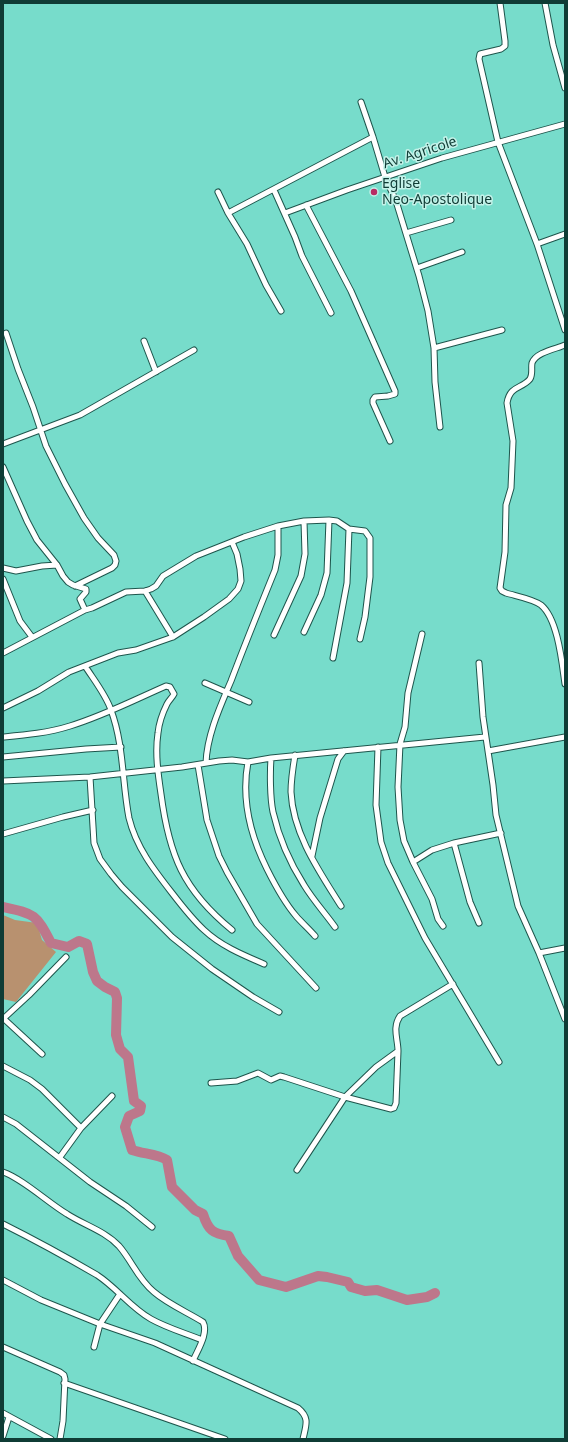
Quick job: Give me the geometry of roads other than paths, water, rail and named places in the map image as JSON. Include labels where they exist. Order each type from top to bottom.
[{"type":"street","points":[[500,3],[505,46],[501,49],[480,54],[479,59],[498,142],[538,244],[563,316],[565,330]]},
{"type":"street","points":[[546,3],[553,45],[565,88]]},
{"type":"street","points":[[361,102],[385,177],[396,201],[417,268],[428,311],[434,348],[435,382],[440,427]]},
{"type":"street","name":"Av. Agricole","points":[[285,213],[385,177],[498,142],[565,124]]},
{"type":"street","points":[[228,213],[373,137]]},
{"type":"street","points":[[274,190],[302,256],[331,313]]},
{"type":"street","points":[[218,192],[281,311]]},
{"type":"street","points":[[306,205],[351,291],[395,391],[395,394],[375,397],[373,400],[390,441]]},
{"type":"street","points":[[406,233],[451,220]]},
{"type":"street","points":[[538,244],[565,234]]},
{"type":"street","points":[[417,268],[462,252]]},
{"type":"street","points":[[434,348],[502,330]]},
{"type":"street","points":[[6,333],[33,407],[40,431],[65,484],[84,518],[98,538],[114,555],[116,561],[112,568],[75,586]]},
{"type":"street","points":[[144,341],[156,372]]},
{"type":"street","points":[[565,345],[538,356],[532,363],[530,379],[511,392],[508,398],[507,403],[513,441],[511,488],[506,505],[505,552],[500,588],[506,593],[537,603],[547,612],[558,642],[565,684]]},
{"type":"street","points":[[3,444],[80,416],[194,350]]},
{"type":"street","points":[[3,467],[37,540],[57,565],[68,582],[75,586],[84,587],[86,590],[80,599],[84,610]]},
{"type":"street","points":[[304,632],[321,595],[327,573],[329,520]]},
{"type":"street","points":[[3,653],[84,610],[92,608],[126,592],[145,591],[156,586],[163,576],[196,556],[278,526],[304,521],[329,520],[337,521],[349,529],[365,531],[370,538],[370,576],[365,617],[360,639]]},
{"type":"street","points":[[274,635],[301,576],[305,554],[304,521]]},
{"type":"street","points":[[206,763],[206,752],[226,692],[275,570],[278,555],[278,526]]},
{"type":"street","points":[[333,658],[347,583],[349,529]]},
{"type":"street","points":[[3,708],[38,691],[69,672],[174,636],[222,604],[238,589],[241,581],[237,554],[232,542]]},
{"type":"street","points":[[3,568],[21,570],[57,565]]},
{"type":"street","points":[[3,579],[20,621],[32,637]]},
{"type":"street","points":[[145,591],[174,636]]},
{"type":"street","points":[[422,634],[408,693],[405,727],[400,744],[398,787],[400,820],[404,841],[432,899],[438,919],[443,926]]},
{"type":"street","points":[[479,663],[494,806],[518,906],[539,953],[565,1019]]},
{"type":"street","points":[[86,666],[112,711],[120,747],[132,830],[147,861],[176,899],[204,930],[237,953],[264,964]]},
{"type":"street","points":[[205,683],[249,702]]},
{"type":"street","points":[[3,737],[68,727],[112,711],[166,686],[170,687],[174,694],[167,704],[160,722],[158,733],[158,770],[166,829],[172,849],[181,870],[201,902],[210,912],[232,930]]},
{"type":"street","points":[[3,781],[90,777],[232,760],[248,762],[295,755],[486,737]]},
{"type":"street","points":[[488,751],[565,737]]},
{"type":"street","points":[[3,757],[120,747]]},
{"type":"street","points":[[378,747],[376,805],[381,842],[388,863],[425,938],[499,1062]]},
{"type":"street","points":[[312,857],[320,818],[338,759],[344,751]]},
{"type":"street","points":[[295,755],[291,790],[296,822],[312,857],[340,906]]},
{"type":"street","points":[[271,758],[270,771],[272,811],[279,835],[304,886],[335,927]]},
{"type":"street","points":[[248,762],[245,778],[246,809],[254,842],[273,882],[296,915],[315,936]]},
{"type":"street","points":[[198,765],[207,820],[219,856],[224,866],[257,924],[316,988]]},
{"type":"street","points":[[90,777],[94,843],[100,859],[122,887],[172,937],[253,997],[279,1012]]},
{"type":"street","points":[[3,834],[56,818],[93,810]]},
{"type":"street","points":[[413,862],[432,850],[454,842],[501,833]]},
{"type":"street","points":[[454,842],[470,902],[479,923]]},
{"type":"street","points":[[539,953],[565,948]]},
{"type":"street","points":[[42,1054],[3,1018],[29,995],[66,957]]},
{"type":"street","points":[[211,1083],[237,1081],[258,1073],[271,1080],[277,1077],[284,1077],[345,1097],[394,1108],[396,1103],[398,1051],[395,1028],[396,1023],[400,1016],[453,984]]},
{"type":"street","points":[[297,1170],[345,1097],[376,1067],[398,1051]]},
{"type":"street","points":[[3,1066],[30,1080],[42,1089],[81,1128]]},
{"type":"street","points":[[60,1157],[81,1128],[112,1096]]},
{"type":"street","points":[[3,1117],[16,1124],[90,1182],[126,1206],[152,1227]]},
{"type":"street","points":[[3,1172],[25,1185],[67,1215],[108,1236],[133,1265],[140,1278],[153,1291],[203,1322],[205,1329],[193,1361]]},
{"type":"street","points":[[3,1224],[53,1250],[92,1273],[152,1320],[202,1340]]},
{"type":"street","points":[[3,1280],[41,1300],[100,1324],[155,1343],[298,1408],[304,1413],[306,1420],[303,1439]]},
{"type":"street","points":[[94,1347],[100,1324],[120,1294]]},
{"type":"street","points":[[3,1347],[64,1375],[63,1421],[60,1439]]},
{"type":"street","points":[[64,1383],[224,1439]]},
{"type":"street","points":[[3,1413],[51,1439]]},
{"type":"street","points":[[3,1436],[10,1417]]},
{"type":"waterway","points":[[3,907],[22,912],[33,917],[42,926],[51,943],[68,947],[79,941],[87,944],[93,972],[97,981],[115,992],[117,998],[116,1035],[120,1049],[128,1057],[134,1101],[141,1106],[140,1111],[129,1116],[125,1127],[132,1150],[159,1156],[167,1160],[172,1187],[195,1210],[203,1214],[207,1224],[212,1230],[219,1234],[229,1236],[238,1256],[259,1280],[286,1287],[318,1276],[327,1277],[348,1282],[351,1287],[365,1291],[377,1290],[407,1300],[427,1297],[435,1293]]},
{"type":"place","name":"Eglise Neo-Apostolique","points":[[374,192]]}]
